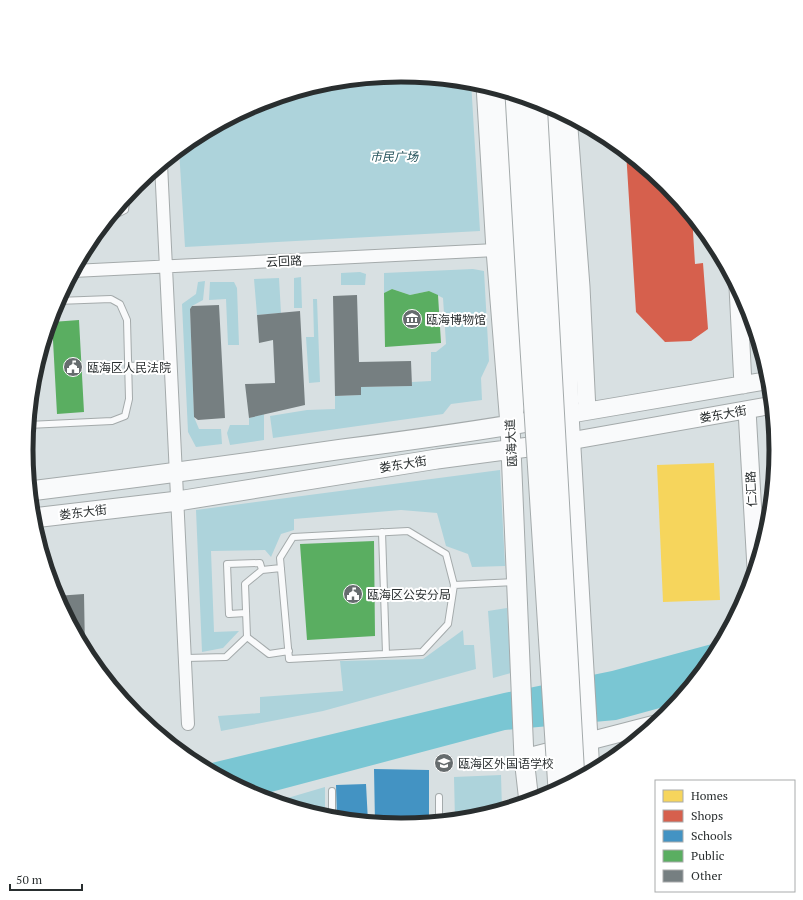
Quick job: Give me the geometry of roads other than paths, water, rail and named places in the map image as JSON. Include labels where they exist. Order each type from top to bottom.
[{"type":"highway","points":[[498,94],[518,385],[510,425]]},
{"type":"highway","points":[[516,100],[528,309],[559,783]]},
{"type":"highway","points":[[536,107],[574,775]]},
{"type":"highway","points":[[557,116],[565,230],[567,345]]},
{"type":"main road","name":"瓯海大道","points":[[486,92],[496,250],[510,425],[524,758],[528,796]]},
{"type":"main road","points":[[546,112],[558,296],[578,413],[570,441],[590,767]]},
{"type":"main road","name":"娄东大街","points":[[35,490],[177,473],[510,425],[578,413]]},
{"type":"main road","name":"娄东大街","points":[[39,517],[178,501],[437,458],[570,441]]},
{"type":"street","points":[[569,122],[581,287],[578,413]]},
{"type":"street","points":[[161,171],[188,724]]},
{"type":"street","name":"云回路","points":[[80,271],[496,250]]},
{"type":"street","points":[[739,302],[743,385]]},
{"type":"street","name":"娄东大街","points":[[578,413],[764,381]]},
{"type":"street","name":"娄东大街","points":[[570,441],[767,407]]},
{"type":"street","name":"仁汇路","points":[[747,410],[755,551]]},
{"type":"street","points":[[524,758],[588,740],[641,730]]},
{"type":"lane","points":[[119,213],[125,210],[126,205]]},
{"type":"lane","points":[[34,426],[112,421],[125,416],[129,399],[127,320],[120,304],[111,299],[65,301]]},
{"type":"lane","points":[[128,366],[171,364]]},
{"type":"lane","points":[[408,531],[446,554],[454,585],[448,624],[422,652],[289,659],[280,558],[293,537],[382,532],[408,531]]},
{"type":"lane","points":[[382,532],[386,654]]},
{"type":"lane","points":[[246,614],[229,614],[227,564],[260,564],[262,570]]},
{"type":"lane","points":[[186,658],[226,657],[247,636],[245,584],[262,570],[281,568]]},
{"type":"lane","points":[[454,585],[517,582]]},
{"type":"lane","points":[[247,636],[269,654],[288,651]]},
{"type":"lane","points":[[332,791],[332,811]]},
{"type":"lane","points":[[439,797],[440,816]]},
{"type":"water","points":[[715,643],[694,674],[667,706],[616,720],[505,730],[268,793],[209,764],[504,693],[612,671]]},
{"type":"place","name":"瓯海博物馆","points":[[412,319]]},
{"type":"place","name":"瓯海区人民法院","points":[[73,367]]},
{"type":"place","name":"瓯海区公安分局","points":[[353,594]]},
{"type":"place","name":"瓯海区外国语学校","points":[[444,763]]},
{"type":"park label","name":"市民广场","points":[[394,156]]}]
